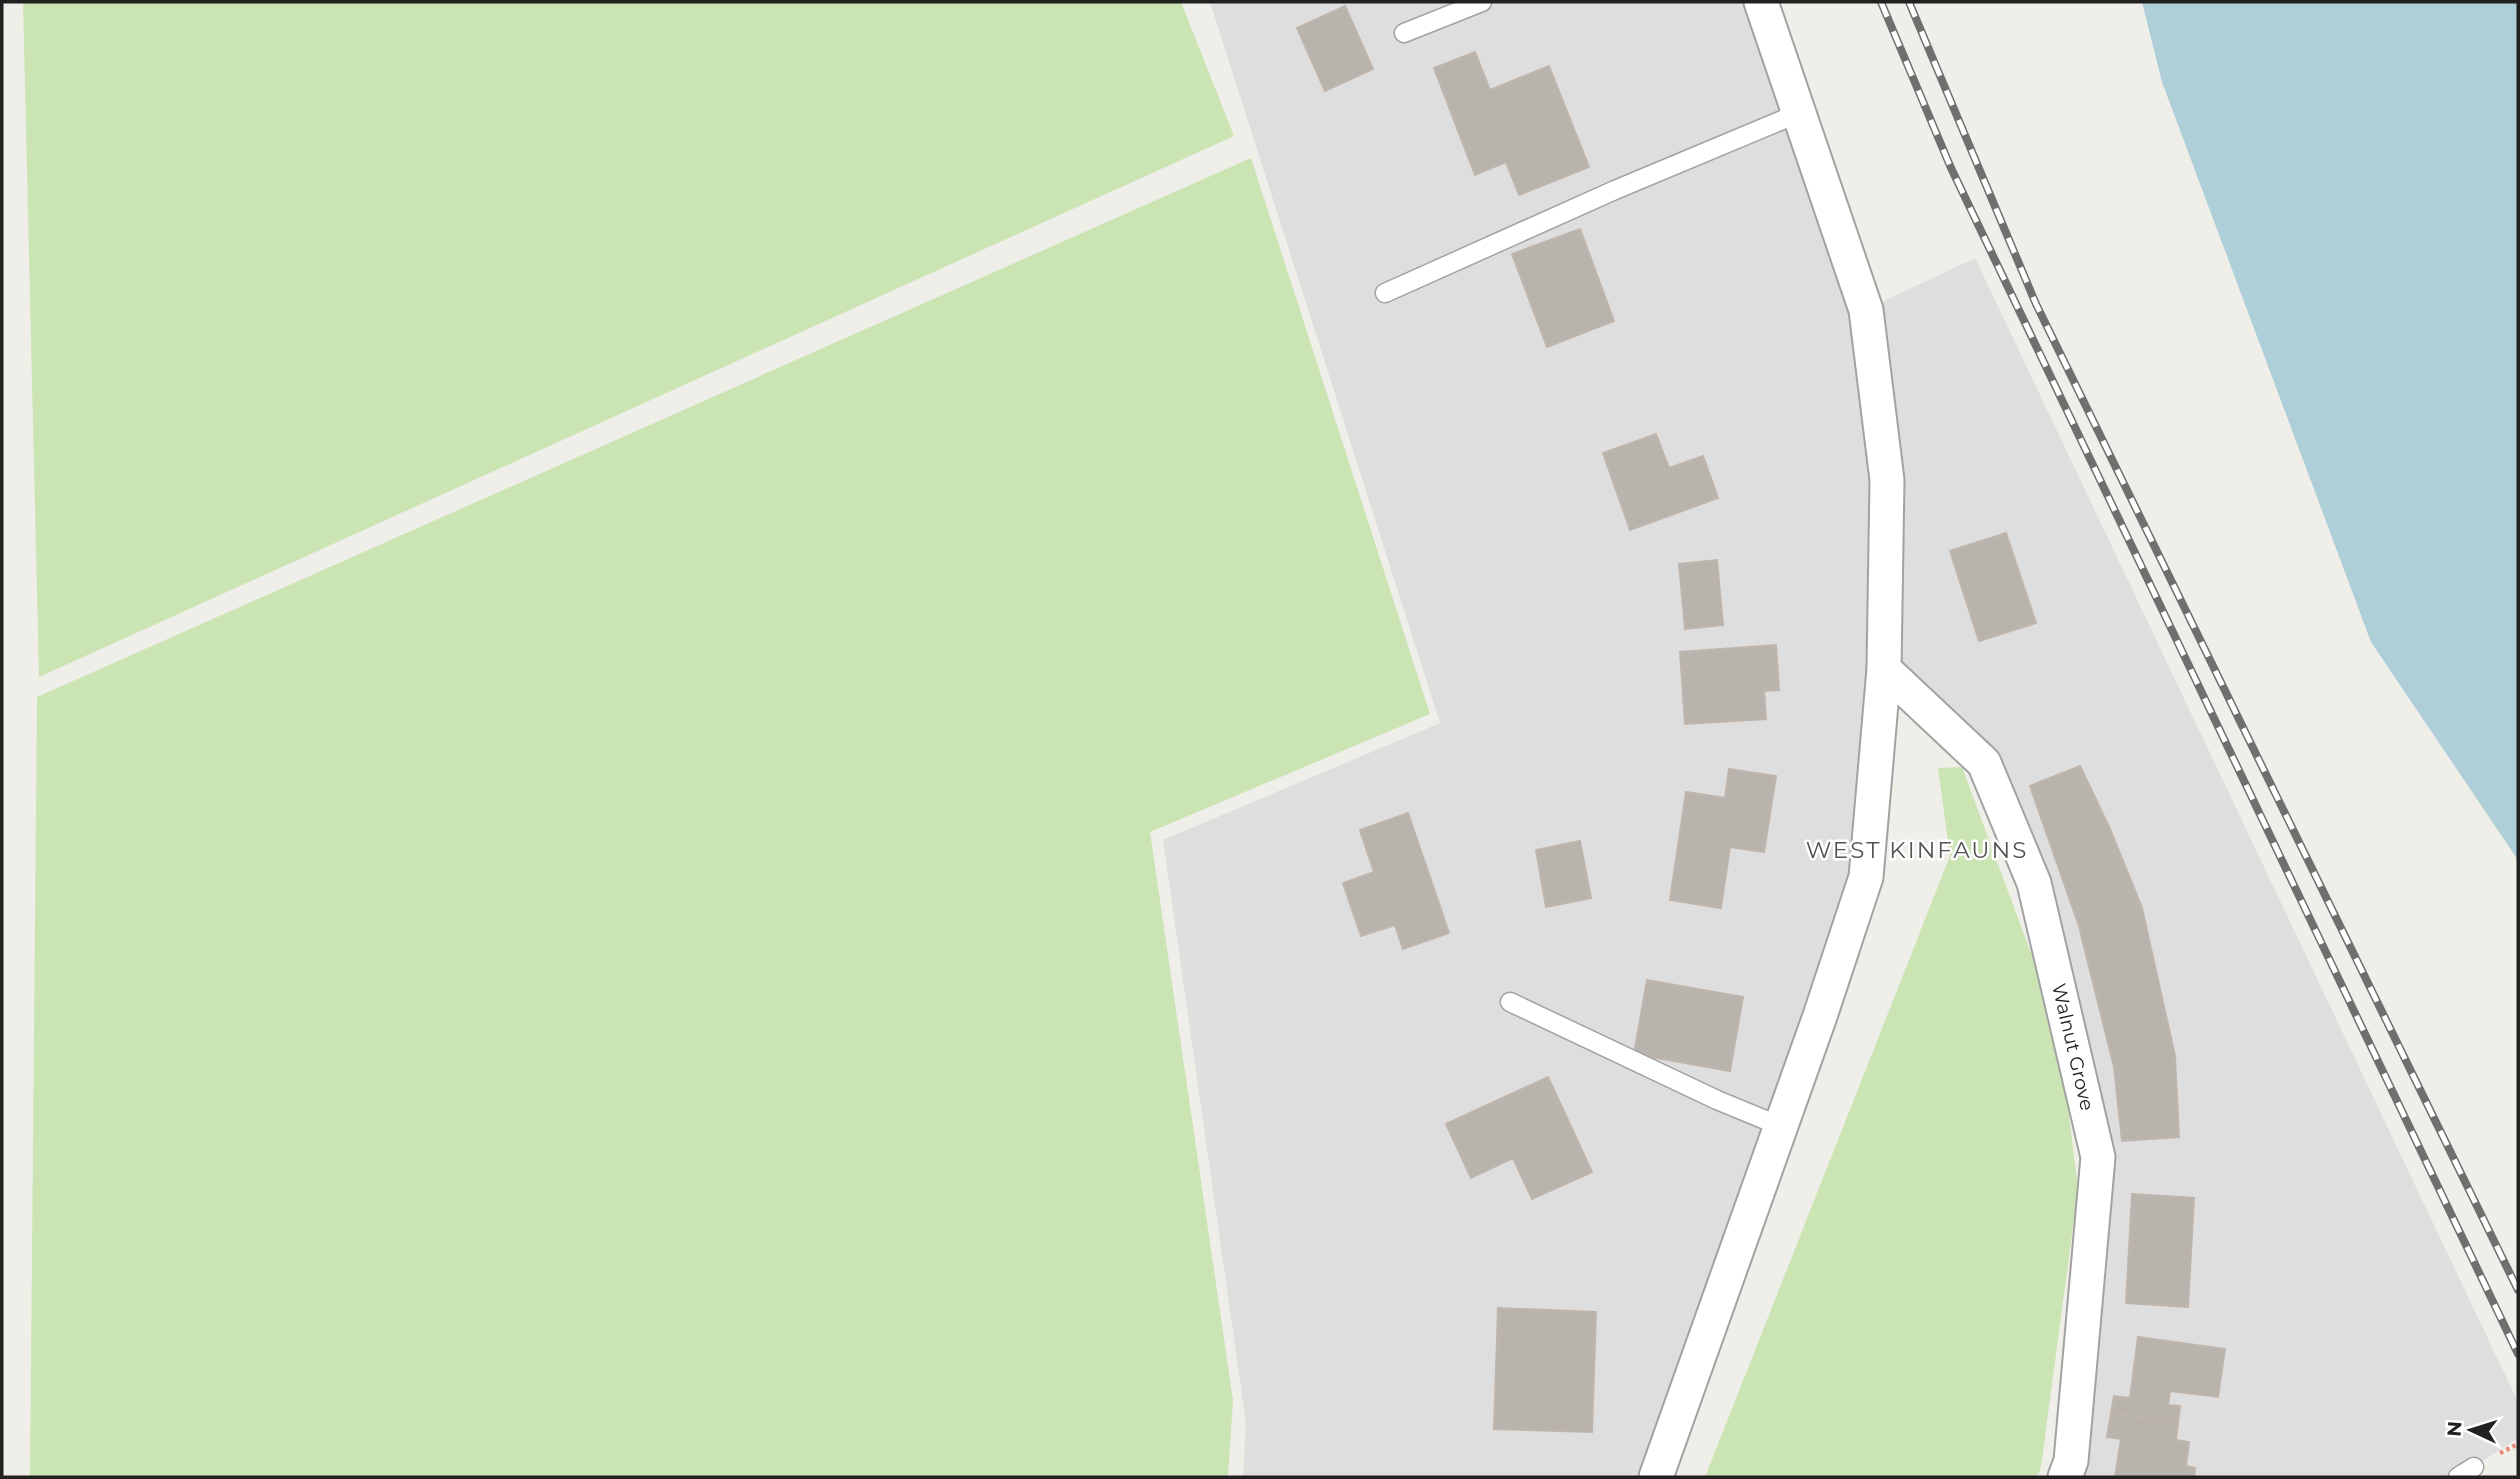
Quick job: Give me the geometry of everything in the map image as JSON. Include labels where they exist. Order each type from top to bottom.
[{"type":"street","points":[[1656,1477],[1866,877],[1884,669],[1887,480],[1866,310],[1761,2]]},
{"type":"street","name":"Walnut Grove","points":[[1884,669],[1984,763],[2034,883],[2098,1157],[2071,1461],[2065,1477]]},
{"type":"lane","points":[[1404,33],[1482,2]]},
{"type":"lane","points":[[1385,293],[1615,190],[1799,113]]},
{"type":"lane","points":[[1510,1002],[1717,1100],[1780,1126]]},
{"type":"lane","points":[[2458,1477],[2474,1467]]},
{"type":"shaded area","points":[[1210,2],[1761,2],[1867,309],[1975,258],[2518,1402],[2518,1438],[2458,1477],[2065,1477],[2098,1157],[1984,763],[1884,670],[1866,877],[1656,1477],[1243,1477],[1246,1423],[1163,840],[1440,723]]},
{"type":"green space","points":[[23,2],[1181,2],[1234,136],[39,677]]},
{"type":"green space","points":[[1251,158],[1430,714],[1150,832],[1233,1400],[1228,1477],[30,1477],[37,697]]},
{"type":"green space","points":[[1962,767],[2058,1026],[2078,1189],[2041,1467],[2037,1477],[1705,1477],[1950,856],[1938,768]]},
{"type":"water","points":[[2142,2],[2518,2],[2518,860],[2371,642],[2162,82]]},
{"type":"building","points":[[1345,6],[1373,69],[1325,91],[1297,28]]},
{"type":"building","points":[[1475,52],[1490,90],[1549,66],[1589,167],[1519,195],[1506,162],[1475,175],[1434,68]]},
{"type":"building","points":[[1580,229],[1614,321],[1547,347],[1512,254]]},
{"type":"building","points":[[1656,434],[1669,468],[1703,456],[1718,498],[1630,530],[1603,453]]},
{"type":"building","points":[[2006,533],[2036,623],[1979,641],[1950,551]]},
{"type":"building","points":[[1717,560],[1723,625],[1685,629],[1679,564]]},
{"type":"building","points":[[1776,645],[1779,690],[1764,691],[1766,719],[1685,724],[1680,652]]},
{"type":"building","points":[[2080,766],[2110,829],[2142,908],[2175,1056],[2179,1137],[2122,1141],[2114,1067],[2079,926],[2030,786]]},
{"type":"building","points":[[1729,769],[1776,776],[1764,852],[1730,847],[1721,908],[1670,900],[1686,792],[1725,798]]},
{"type":"building","points":[[1408,813],[1449,933],[1403,949],[1395,925],[1361,936],[1343,883],[1374,872],[1360,830]]},
{"type":"building","points":[[1580,841],[1591,898],[1546,907],[1536,850]]},
{"type":"building","points":[[1647,980],[1743,997],[1730,1071],[1634,1054]]},
{"type":"building","points":[[1548,1077],[1592,1172],[1532,1199],[1513,1158],[1471,1178],[1446,1124]]},
{"type":"building","points":[[2132,1194],[2194,1198],[2188,1307],[2126,1303]]},
{"type":"building","points":[[1498,1308],[1596,1312],[1592,1432],[1494,1429]]},
{"type":"building","points":[[2138,1337],[2225,1349],[2218,1397],[2170,1391],[2168,1405],[2180,1406],[2178,1423],[2111,1413],[2114,1396],[2130,1398]]},
{"type":"building","points":[[2111,1413],[2178,1423],[2176,1440],[2189,1442],[2186,1466],[2195,1468],[2194,1477],[2115,1477],[2121,1439],[2107,1437]]},
{"type":"railway","points":[[1881,2],[1951,168],[2518,1354]]},
{"type":"railway","points":[[1909,2],[2036,304],[2518,1290]]},
{"type":"district","name":"WEST KINFAUNS","points":[[1917,850]]}]
